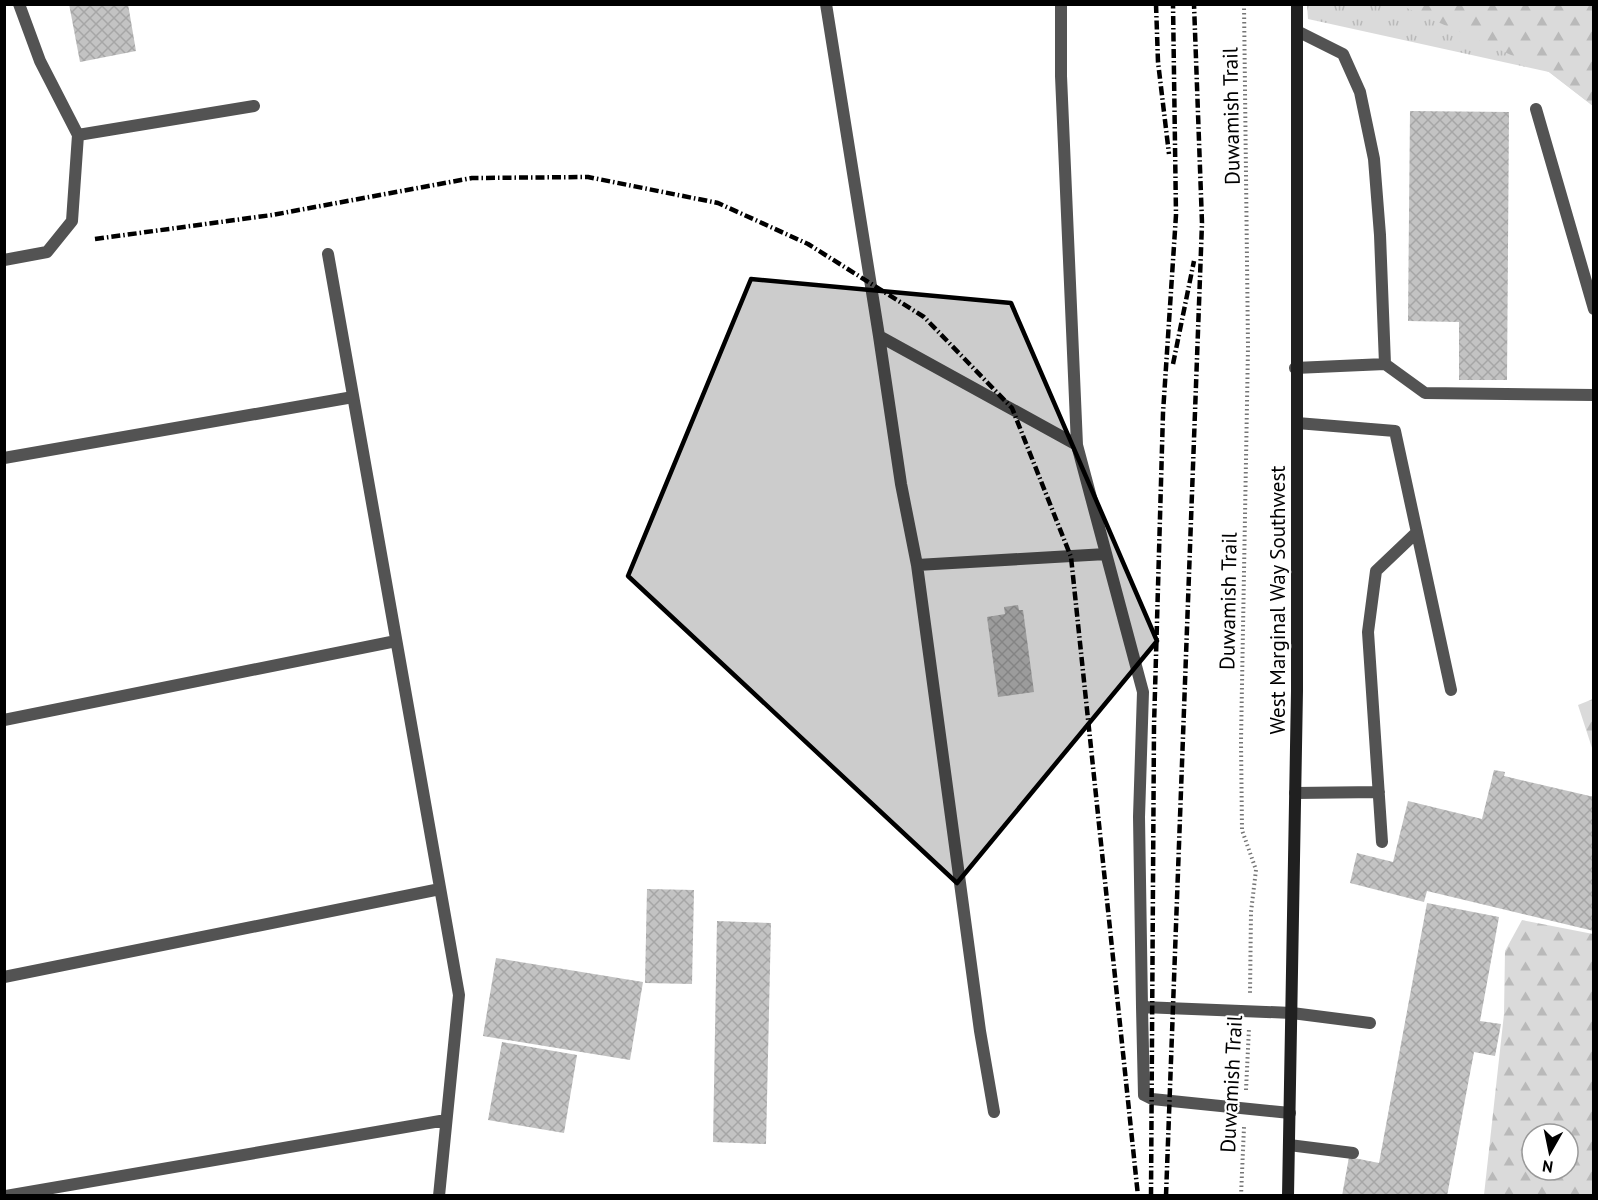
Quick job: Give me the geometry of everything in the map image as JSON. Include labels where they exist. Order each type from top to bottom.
[{"type":"main road","name":"West Marginal Way Southwest","points":[[1288,1196],[1295,793],[1297,4]]},
{"type":"lane","points":[[4,260],[47,252],[72,220],[78,135],[40,61],[18,4]]},
{"type":"lane","points":[[826,4],[901,484],[917,565],[978,1020],[994,1112]]},
{"type":"lane","points":[[1061,4],[1061,76],[1077,445],[1143,692],[1138,817],[1144,1095],[1152,1100],[1290,1113]]},
{"type":"lane","points":[[1297,31],[1343,54],[1360,92],[1374,159],[1380,235],[1385,364]]},
{"type":"lane","points":[[78,135],[254,106]]},
{"type":"lane","points":[[1536,110],[1593,309]]},
{"type":"lane","points":[[328,254],[459,995],[438,1196]]},
{"type":"lane","points":[[879,336],[1077,445]]},
{"type":"lane","points":[[1295,368],[1385,364],[1425,393],[1593,395]]},
{"type":"lane","points":[[4,458],[353,397]]},
{"type":"lane","points":[[1297,423],[1395,431],[1451,690]]},
{"type":"lane","points":[[1382,842],[1368,632],[1376,571],[1417,532]]},
{"type":"lane","points":[[917,565],[1106,554]]},
{"type":"lane","points":[[4,720],[396,641]]},
{"type":"lane","points":[[1295,793],[1379,792]]},
{"type":"lane","points":[[4,978],[440,890]]},
{"type":"lane","points":[[1142,1007],[1292,1013],[1370,1023]]},
{"type":"lane","points":[[6,1196],[446,1119]]},
{"type":"lane","points":[[1289,1145],[1353,1154]]},
{"type":"path","name":"Duwamish Trail","points":[[1241,1196],[1251,912],[1257,883],[1256,870],[1242,830],[1248,347],[1244,4]]},
{"type":"highlighted area","points":[[751,279],[1011,303],[1157,641],[957,883],[628,576]]},
{"type":"green space","points":[[1307,5],[1593,5],[1593,106],[1549,72],[1308,19]]},
{"type":"green space","points":[[1400,5],[1593,5],[1593,106],[1549,72]]},
{"type":"green space","points":[[1594,699],[1593,751],[1578,705]]},
{"type":"green space","points":[[1522,920],[1593,934],[1593,1195],[1484,1195],[1504,1014],[1505,951]]},
{"type":"building","points":[[69,4],[128,4],[136,51],[80,62]]},
{"type":"building","points":[[1410,111],[1509,112],[1507,380],[1459,380],[1459,322],[1408,321]]},
{"type":"building","points":[[1018,605],[1019,610],[1023,610],[1034,692],[998,697],[987,617],[1005,614],[1004,607]]},
{"type":"building","points":[[1494,770],[1505,772],[1504,776],[1594,797],[1594,931],[1427,891],[1424,902],[1350,883],[1357,853],[1393,862],[1408,801],[1482,819]]},
{"type":"building","points":[[647,889],[694,890],[692,984],[645,983]]},
{"type":"building","points":[[1427,903],[1499,917],[1480,1021],[1501,1024],[1495,1056],[1474,1052],[1447,1196],[1342,1196],[1349,1157],[1379,1163]]},
{"type":"building","points":[[717,921],[771,923],[766,1144],[713,1142]]},
{"type":"building","points":[[496,958],[643,982],[630,1060],[483,1036]]},
{"type":"building","points":[[502,1042],[577,1055],[564,1133],[488,1120]]},
{"type":"railway","points":[[1156,4],[1158,62],[1169,154]]},
{"type":"railway","points":[[1151,1196],[1154,726],[1163,413],[1176,215],[1173,4]]},
{"type":"railway","points":[[1166,1196],[1202,223],[1194,4]]},
{"type":"railway","points":[[95,239],[272,215],[472,178],[588,177],[718,203],[808,244],[924,317],[1012,408],[1071,557],[1138,1196]]},
{"type":"railway","points":[[1173,364],[1194,261]]}]
